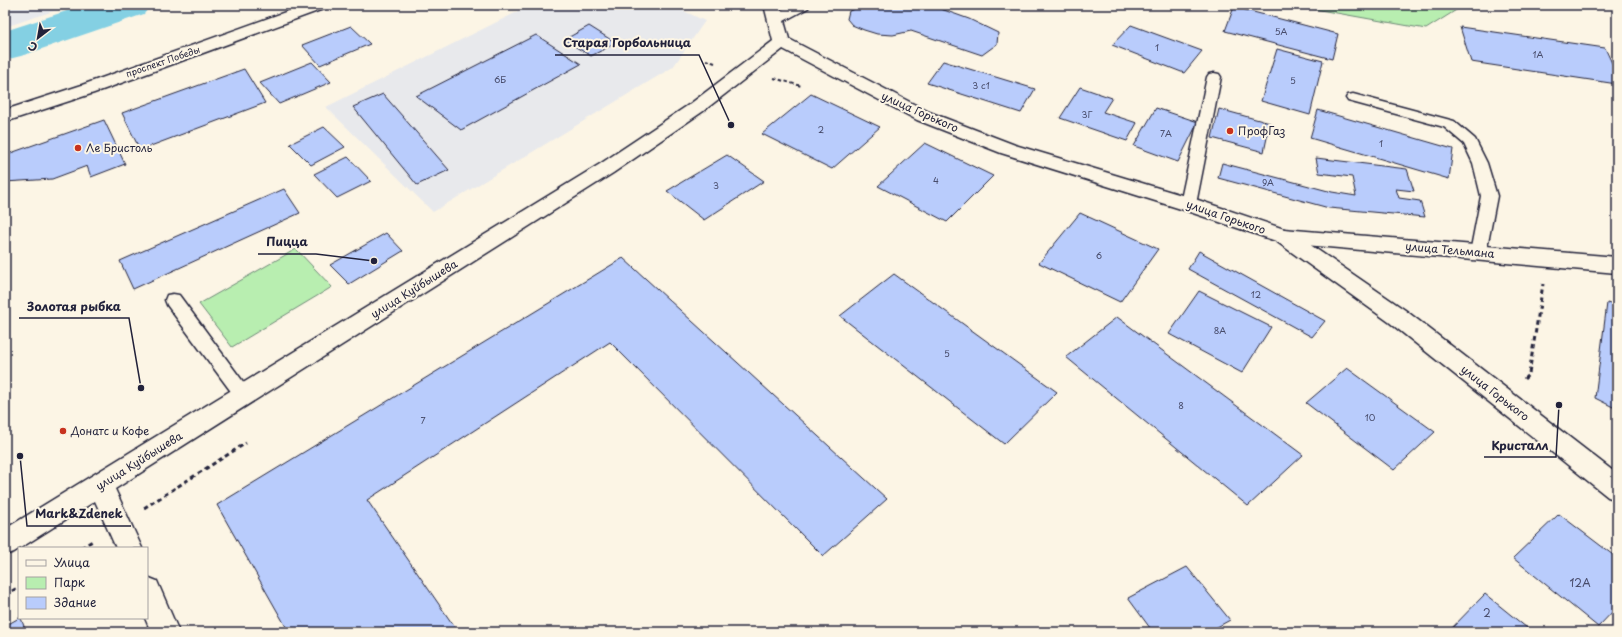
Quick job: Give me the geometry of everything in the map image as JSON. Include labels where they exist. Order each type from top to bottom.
[{"type":"main road","name":"проспект Победы","points":[[5,116],[88,89],[320,5]]},
{"type":"main road","points":[[782,42],[774,12],[802,5]]},
{"type":"main road","name":"улица Горького","points":[[782,42],[923,116],[1008,148],[1188,204],[1283,236],[1397,316],[1617,489]]},
{"type":"main road","name":"улица Куйбышева","points":[[5,543],[101,485],[622,160],[746,71],[782,42]]},
{"type":"main road","name":"улица Тельмана","points":[[1283,236],[1617,265]]},
{"type":"main road","points":[[101,485],[129,547]]},
{"type":"main road","points":[[148,592],[165,632]]},
{"type":"lane","points":[[1188,204],[1214,77]]},
{"type":"lane","points":[[1353,98],[1449,124],[1470,142],[1480,163],[1489,196],[1478,253]]},
{"type":"lane","points":[[173,300],[244,396]]},
{"type":"path","points":[[1530,374],[1543,280]]},
{"type":"path","points":[[84,547],[246,443]]},
{"type":"path","points":[[5,596],[18,588]]},
{"type":"shaded area","points":[[5,5],[72,5],[5,27]]},
{"type":"shaded area","points":[[531,5],[671,5],[705,21],[673,67],[433,212],[326,107]]},
{"type":"green space","points":[[1292,5],[1460,5],[1461,7],[1426,29]]},
{"type":"green space","points":[[296,249],[332,287],[232,347],[199,304]]},
{"type":"building","points":[[864,5],[940,5],[941,9],[969,19],[998,33],[997,44],[982,55],[911,31],[893,35],[877,34],[852,25],[847,19],[849,11]]},
{"type":"building","points":[[1234,7],[1338,34],[1332,59],[1225,31]]},
{"type":"building","points":[[1131,25],[1202,51],[1184,73],[1112,45]]},
{"type":"building","points":[[351,26],[370,44],[320,65],[302,45]]},
{"type":"building","points":[[589,26],[616,43],[591,56],[564,40]]},
{"type":"building","points":[[1460,27],[1605,48],[1617,74],[1617,84],[1471,62]]},
{"type":"building","points":[[536,35],[581,64],[461,130],[416,96]]},
{"type":"building","points":[[1277,49],[1323,61],[1310,115],[1261,101]]},
{"type":"building","points":[[943,61],[1035,89],[1021,113],[927,83]]},
{"type":"building","points":[[312,62],[331,82],[279,104],[260,83]]},
{"type":"building","points":[[244,69],[265,103],[140,150],[122,113]]},
{"type":"building","points":[[1080,87],[1112,98],[1103,112],[1137,123],[1127,141],[1060,118]]},
{"type":"building","points":[[383,94],[449,170],[417,185],[353,107]]},
{"type":"building","points":[[811,94],[880,127],[832,169],[762,134]]},
{"type":"building","points":[[1156,108],[1198,122],[1178,162],[1134,146]]},
{"type":"building","points":[[1219,109],[1270,123],[1264,152],[1212,138]]},
{"type":"building","points":[[1318,110],[1453,149],[1449,179],[1310,138]]},
{"type":"building","points":[[104,120],[125,164],[91,177],[87,166],[52,179],[5,182],[5,155]]},
{"type":"building","points":[[324,127],[345,147],[311,165],[290,144]]},
{"type":"building","points":[[925,143],[993,176],[947,222],[878,186]]},
{"type":"building","points":[[727,155],[764,181],[704,220],[667,191]]},
{"type":"building","points":[[348,157],[371,181],[337,198],[314,174]]},
{"type":"building","points":[[1316,158],[1407,169],[1414,191],[1396,189],[1399,198],[1420,201],[1425,217],[1329,208],[1218,178],[1222,163],[1332,192],[1356,196],[1352,177],[1319,173]]},
{"type":"building","points":[[284,189],[300,213],[133,289],[120,261]]},
{"type":"building","points":[[1080,213],[1158,249],[1120,302],[1039,263]]},
{"type":"building","points":[[386,233],[403,251],[349,284],[330,265]]},
{"type":"building","points":[[1199,251],[1325,321],[1312,337],[1188,269]]},
{"type":"building","points":[[623,258],[887,499],[823,556],[610,342],[367,500],[458,632],[289,632],[217,505]]},
{"type":"building","points":[[894,274],[1057,392],[1004,444],[840,316]]},
{"type":"building","points":[[1199,291],[1271,327],[1242,373],[1169,334]]},
{"type":"building","points":[[1607,303],[1617,306],[1617,409],[1595,398]]},
{"type":"building","points":[[1117,317],[1303,455],[1248,506],[1066,357]]},
{"type":"building","points":[[1347,368],[1435,432],[1394,470],[1306,403]]},
{"type":"building","points":[[1559,514],[1617,558],[1617,607],[1598,627],[1513,558]]},
{"type":"building","points":[[1187,567],[1230,620],[1208,632],[1153,632],[1128,598]]},
{"type":"building","points":[[1485,594],[1532,632],[1448,632]]},
{"type":"building","points":[[18,619],[21,619],[26,632],[5,632],[5,626]]},
{"type":"waterway","points":[[5,46],[129,5]]},
{"type":"place","name":"Старая Горбольница","points":[[731,125]]},
{"type":"place","name":"ПрофГаз","points":[[1230,131]]},
{"type":"place","name":"Ле Бристоль","points":[[78,148]]},
{"type":"place","name":"Пицца","points":[[374,261]]},
{"type":"place","name":"Золотая рыбка","points":[[141,388]]},
{"type":"place","name":"Кристалл","points":[[1559,405]]},
{"type":"place","name":"Донатс и Кофе","points":[[63,431]]},
{"type":"place","name":"Mark&Zdenek","points":[[20,456]]}]
